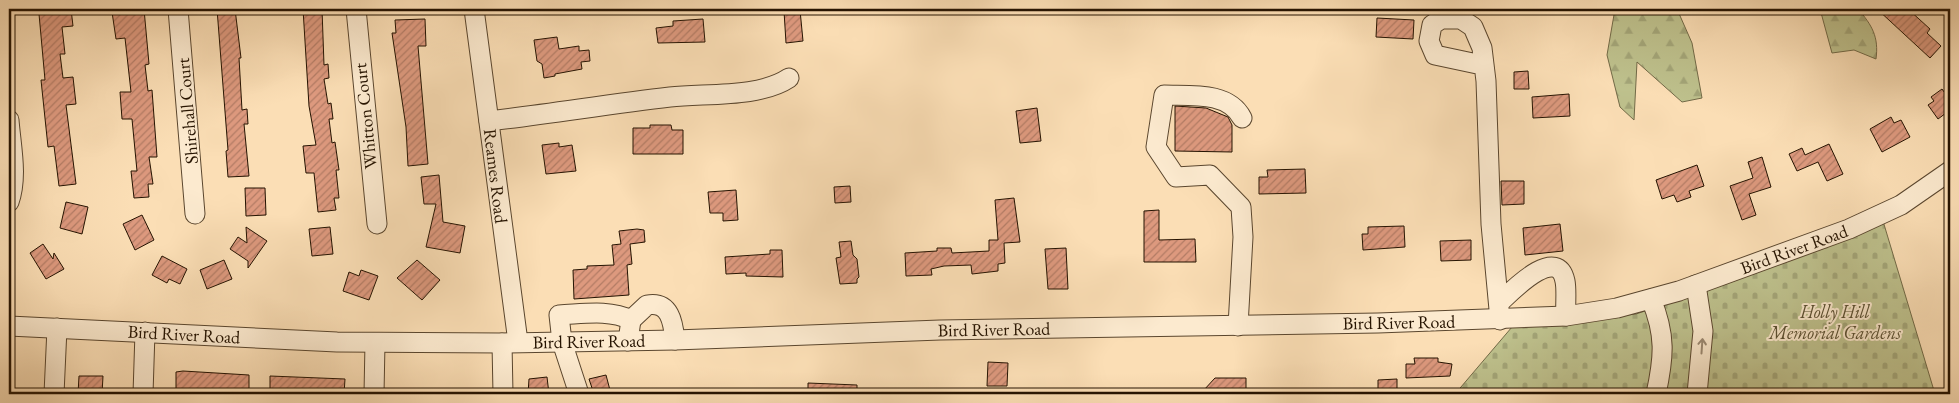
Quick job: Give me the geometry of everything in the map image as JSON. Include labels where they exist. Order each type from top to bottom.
[{"type":"street","name":"Shirehall Court","points":[[178,9],[195,214]]},
{"type":"street","name":"Whitton Court","points":[[356,9],[377,224]]},
{"type":"street","name":"Reames Road","points":[[474,9],[489,121],[510,342],[502,394]]},
{"type":"street","points":[[1482,66],[1486,81],[1491,224],[1500,311]]},
{"type":"street","points":[[489,121],[669,97],[762,89],[780,84],[789,78]]},
{"type":"street","points":[[1238,326],[1243,237],[1241,207],[1210,175],[1176,177],[1156,147],[1164,96],[1209,96],[1237,108],[1242,118]]},
{"type":"street","points":[[9,120],[13,177],[13,191],[9,202]]},
{"type":"street","name":"Bird River Road","points":[[9,326],[375,343],[562,342],[675,340],[940,330],[1238,326],[1500,311],[1566,316],[1617,308],[1696,285],[1872,219],[1901,205],[1950,172]]},
{"type":"street","points":[[1500,311],[1539,269],[1551,267],[1559,270],[1565,280],[1566,316]]},
{"type":"street","points":[[1696,285],[1703,331],[1697,394]]},
{"type":"street","points":[[1651,299],[1661,325],[1664,349],[1656,394]]},
{"type":"street","points":[[628,341],[631,320],[647,305],[660,305],[667,310],[671,317],[675,340]]},
{"type":"street","points":[[579,394],[562,342],[559,315],[612,313],[631,320]]},
{"type":"street","points":[[54,394],[57,328]]},
{"type":"street","points":[[143,394],[145,332]]},
{"type":"street","points":[[374,394],[375,343]]},
{"type":"green space","points":[[1615,9],[1677,9],[1692,43],[1702,98],[1682,102],[1637,62],[1634,120],[1620,107],[1607,55]]},
{"type":"green space","points":[[1820,9],[1858,9],[1867,20],[1873,32],[1877,51],[1876,59],[1854,50],[1832,53]]},
{"type":"green space","name":"Holly Hill Memorial Gardens","points":[[1883,221],[1935,394],[1455,394],[1512,327],[1636,314],[1714,288]]},
{"type":"building","points":[[52,9],[71,9],[73,26],[62,27],[65,54],[60,54],[63,78],[73,77],[76,104],[66,105],[76,184],[59,186],[54,146],[48,147],[41,80],[45,80],[39,14],[52,13]]},
{"type":"building","points":[[144,9],[149,64],[145,65],[148,91],[152,90],[157,157],[149,157],[153,184],[148,184],[149,197],[134,198],[131,171],[137,171],[132,119],[122,119],[120,92],[131,92],[125,38],[116,39],[112,12]]},
{"type":"building","points":[[217,9],[235,9],[241,58],[239,58],[242,110],[247,109],[248,124],[244,124],[249,176],[228,177],[226,151],[228,150]]},
{"type":"building","points":[[303,9],[322,9],[324,65],[328,64],[329,78],[324,79],[328,104],[331,103],[333,119],[329,119],[332,143],[335,142],[339,170],[336,170],[339,198],[334,198],[336,210],[318,212],[314,173],[306,173],[303,146],[316,145],[309,106]]},
{"type":"building","points":[[1877,9],[1908,9],[1930,29],[1927,33],[1941,46],[1930,58]]},
{"type":"building","points":[[800,10],[803,41],[786,43],[784,11]]},
{"type":"building","points":[[1377,18],[1414,20],[1413,39],[1376,37]]},
{"type":"building","points":[[425,19],[426,46],[418,46],[428,164],[408,166],[406,127],[392,33],[396,33],[395,20]]},
{"type":"building","points":[[703,19],[705,42],[658,43],[656,28],[673,26],[673,21]]},
{"type":"building","points":[[557,37],[559,49],[579,46],[579,51],[589,50],[590,61],[581,62],[582,69],[544,78],[542,64],[537,61],[534,40]]},
{"type":"building","points":[[1528,71],[1529,89],[1514,89],[1514,72]]},
{"type":"building","points":[[1942,89],[1950,100],[1950,110],[1938,119],[1928,105],[1934,101],[1931,97]]},
{"type":"building","points":[[1569,94],[1570,116],[1533,118],[1532,97]]},
{"type":"building","points":[[1175,106],[1206,108],[1228,117],[1232,125],[1232,152],[1175,151]]},
{"type":"building","points":[[1037,108],[1041,141],[1020,143],[1016,111]]},
{"type":"building","points":[[1891,117],[1894,123],[1901,120],[1910,137],[1882,152],[1870,129]]},
{"type":"building","points":[[650,125],[671,125],[672,130],[683,130],[683,154],[633,154],[633,128],[650,128]]},
{"type":"building","points":[[559,143],[559,147],[572,145],[576,171],[546,174],[542,145]]},
{"type":"building","points":[[1829,144],[1843,174],[1827,181],[1818,162],[1797,171],[1789,154],[1802,148],[1805,155]]},
{"type":"building","points":[[1762,157],[1771,187],[1749,194],[1756,215],[1742,220],[1730,186],[1753,178],[1748,162]]},
{"type":"building","points":[[1697,165],[1704,186],[1689,191],[1691,197],[1677,202],[1674,195],[1662,199],[1656,180]]},
{"type":"building","points":[[1305,169],[1306,193],[1259,194],[1259,177],[1268,177],[1267,170]]},
{"type":"building","points":[[439,175],[443,222],[465,226],[460,253],[426,247],[436,204],[424,204],[421,177]]},
{"type":"building","points":[[1501,181],[1524,181],[1524,204],[1502,205]]},
{"type":"building","points":[[850,186],[851,202],[835,203],[834,187]]},
{"type":"building","points":[[245,188],[265,188],[266,215],[246,216]]},
{"type":"building","points":[[736,190],[738,220],[723,221],[723,213],[710,213],[708,192]]},
{"type":"building","points":[[1014,198],[1020,242],[1004,243],[1005,263],[998,264],[998,271],[972,274],[971,265],[944,266],[931,269],[932,275],[906,276],[905,253],[937,251],[937,248],[951,248],[952,253],[989,251],[989,240],[998,240],[995,200]]},
{"type":"building","points":[[66,202],[88,207],[82,234],[60,228]]},
{"type":"building","points":[[1159,210],[1159,240],[1195,239],[1196,262],[1144,262],[1144,211]]},
{"type":"building","points":[[142,215],[154,240],[135,250],[123,224]]},
{"type":"building","points":[[1560,224],[1563,251],[1525,255],[1523,228]]},
{"type":"building","points":[[1404,226],[1405,247],[1363,250],[1362,234],[1368,234],[1368,227]]},
{"type":"building","points":[[246,227],[267,241],[248,268],[248,261],[230,249],[238,237],[247,243]]},
{"type":"building","points":[[330,227],[333,254],[312,256],[309,229]]},
{"type":"building","points":[[644,230],[645,242],[630,244],[632,264],[627,265],[629,295],[574,299],[573,270],[587,269],[587,266],[614,265],[612,245],[621,244],[619,231]]},
{"type":"building","points":[[1471,240],[1471,260],[1441,261],[1440,241]]},
{"type":"building","points":[[851,241],[853,255],[857,259],[859,277],[857,283],[840,284],[836,258],[841,257],[839,242]]},
{"type":"building","points":[[43,244],[53,259],[54,253],[64,269],[46,279],[30,253]]},
{"type":"building","points":[[1066,248],[1068,289],[1048,289],[1045,249]]},
{"type":"building","points":[[770,250],[782,250],[783,277],[746,276],[746,273],[726,274],[725,257],[770,254]]},
{"type":"building","points":[[162,256],[187,269],[180,284],[169,279],[167,283],[152,275]]},
{"type":"building","points":[[224,260],[232,279],[207,289],[200,270]]},
{"type":"building","points":[[417,260],[440,280],[422,300],[397,278]]},
{"type":"building","points":[[361,270],[378,276],[369,300],[343,291],[349,272],[359,276]]},
{"type":"building","points":[[1414,358],[1438,358],[1438,362],[1452,364],[1450,376],[1406,378],[1406,364],[1415,364]]},
{"type":"building","points":[[988,362],[1008,363],[1007,386],[987,386]]},
{"type":"building","points":[[176,372],[249,375],[249,393],[176,391]]},
{"type":"building","points":[[606,375],[611,394],[594,394],[589,379]]},
{"type":"building","points":[[79,376],[103,376],[102,394],[78,394]]},
{"type":"building","points":[[270,376],[345,379],[344,394],[270,394]]},
{"type":"building","points":[[547,377],[549,394],[528,394],[529,379]]},
{"type":"building","points":[[1215,378],[1246,378],[1246,394],[1213,394],[1213,390],[1203,391]]},
{"type":"building","points":[[1397,379],[1397,394],[1378,394],[1378,380]]},
{"type":"building","points":[[808,383],[857,385],[857,394],[808,394]]}]
